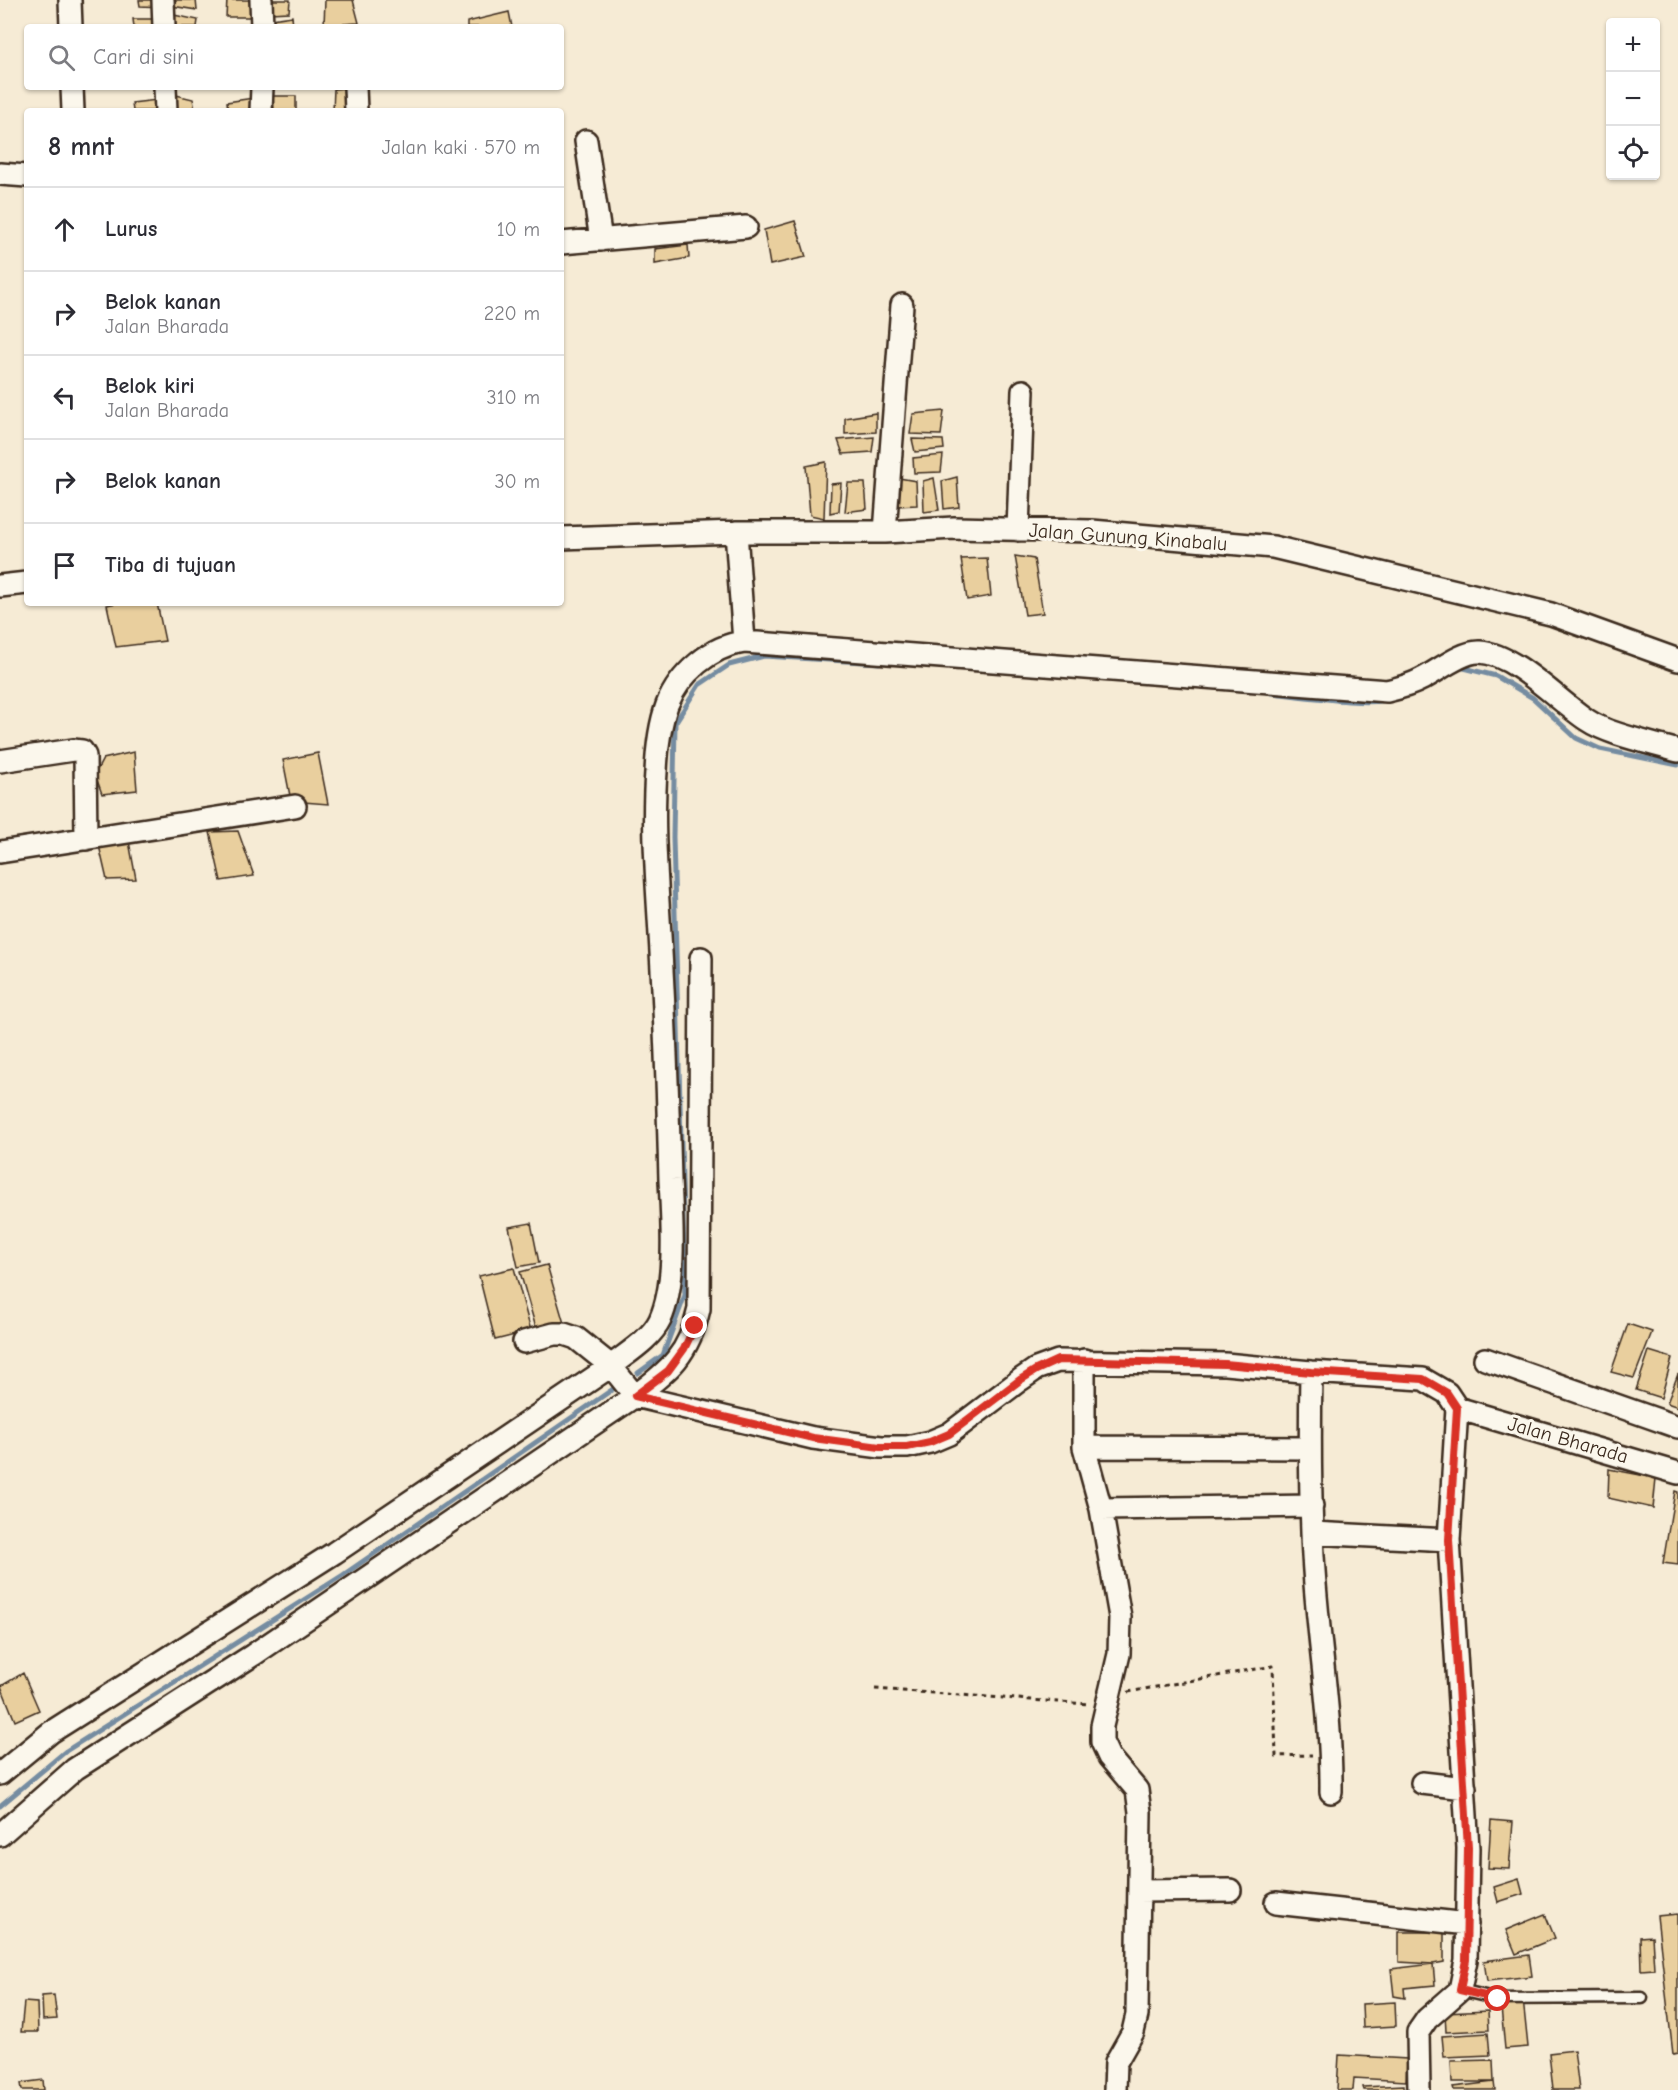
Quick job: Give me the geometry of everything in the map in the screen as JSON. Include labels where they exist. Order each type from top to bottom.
[{"type":"street","points":[[70,0],[71,24]]},
{"type":"street","points":[[163,0],[164,24]]},
{"type":"street","points":[[261,0],[262,24]]},
{"type":"street","points":[[72,90],[73,108]]},
{"type":"street","points":[[165,90],[166,108]]},
{"type":"street","points":[[261,108],[262,90]]},
{"type":"street","points":[[356,90],[356,108]]},
{"type":"street","points":[[586,141],[601,240]]},
{"type":"street","points":[[0,174],[24,176]]},
{"type":"street","points":[[564,243],[746,227]]},
{"type":"street","points":[[885,532],[902,305]]},
{"type":"street","points":[[1018,530],[1023,391]]},
{"type":"street","name":"Jalan Gunung Kinabalu","points":[[564,538],[736,532],[885,532],[954,528],[1092,531],[1273,547],[1551,614],[1678,660]]},
{"type":"street","points":[[736,532],[744,642]]},
{"type":"street","points":[[0,586],[24,583]]},
{"type":"street","points":[[0,1834],[75,1769],[253,1654],[623,1381],[634,1348],[659,1323],[664,1311],[671,1269],[671,1212],[666,1032],[654,808],[658,739],[667,705],[688,673],[716,650],[728,644],[744,642],[1388,691],[1421,680],[1469,653],[1479,652],[1508,662],[1536,680],[1588,721],[1609,730],[1678,751]]},
{"type":"street","points":[[0,761],[73,750],[82,751],[85,756],[86,839]]},
{"type":"street","points":[[0,852],[295,806]]},
{"type":"street","points":[[0,1774],[51,1732],[334,1553],[623,1381],[668,1371],[684,1349],[695,1326],[699,1309],[701,958]]},
{"type":"street","points":[[524,1342],[554,1334],[576,1338],[590,1347],[623,1381]]},
{"type":"street","points":[[1485,1359],[1678,1427]]},
{"type":"street","name":"Jalan Bharada","points":[[623,1381],[813,1438],[880,1447],[907,1447],[930,1442],[949,1434],[1036,1370],[1058,1360],[1225,1364],[1423,1379],[1447,1393],[1457,1408],[1678,1473]]},
{"type":"street","points":[[1084,1360],[1084,1447],[1101,1509],[1119,1617],[1119,1654],[1102,1726],[1102,1742],[1109,1757],[1137,1790],[1140,1812],[1137,2015],[1132,2032],[1116,2062],[1115,2090]]},
{"type":"street","points":[[1311,1372],[1309,1448],[1312,1533],[1331,1754],[1331,1792]]},
{"type":"street","points":[[1419,2090],[1418,2032],[1427,2019],[1460,1990],[1466,1960],[1468,1848],[1449,1540],[1457,1408]]},
{"type":"street","points":[[1084,1447],[1309,1448]]},
{"type":"street","points":[[1101,1509],[1312,1506]]},
{"type":"street","points":[[1312,1533],[1449,1540]]},
{"type":"street","points":[[1422,1784],[1465,1788]]},
{"type":"street","points":[[1139,1891],[1230,1890]]},
{"type":"street","points":[[1276,1904],[1467,1924]]},
{"type":"lane","points":[[1460,1990],[1498,1999],[1642,1998]]},
{"type":"path","points":[[875,1689],[1108,1701],[1273,1666],[1276,1756],[1331,1754]]},
{"type":"building","points":[[139,0],[163,0],[162,7],[140,6]]},
{"type":"building","points":[[172,0],[196,0],[197,10],[172,6]]},
{"type":"building","points":[[227,0],[255,0],[256,17],[226,17]]},
{"type":"building","points":[[271,0],[290,0],[289,12],[270,13]]},
{"type":"building","points":[[325,0],[353,0],[359,23],[324,24]]},
{"type":"building","points":[[509,12],[511,24],[467,24],[467,22]]},
{"type":"building","points":[[174,15],[198,20],[197,24],[173,24]]},
{"type":"building","points":[[292,16],[293,24],[272,24],[272,19]]},
{"type":"building","points":[[133,19],[160,19],[159,24],[134,24]]},
{"type":"building","points":[[334,90],[359,90],[359,108],[333,108]]},
{"type":"building","points":[[172,94],[193,99],[194,108],[172,108]]},
{"type":"building","points":[[273,96],[296,96],[296,108],[274,108]]},
{"type":"building","points":[[260,97],[260,108],[228,108],[227,102]]},
{"type":"building","points":[[157,100],[157,108],[133,108],[132,103]]},
{"type":"building","points":[[795,221],[806,257],[770,265],[764,230]]},
{"type":"building","points":[[688,245],[689,258],[655,264],[655,249]]},
{"type":"building","points":[[944,411],[941,435],[910,434],[913,414]]},
{"type":"building","points":[[876,413],[876,432],[845,434],[845,418]]},
{"type":"building","points":[[874,437],[872,452],[843,454],[838,440]]},
{"type":"building","points":[[912,439],[943,440],[944,449],[915,452]]},
{"type":"building","points":[[943,455],[941,472],[914,473],[913,458]]},
{"type":"building","points":[[826,462],[824,518],[810,515],[806,466]]},
{"type":"building","points":[[957,477],[959,507],[944,509],[942,481]]},
{"type":"building","points":[[899,478],[916,481],[917,505],[897,506]]},
{"type":"building","points":[[934,478],[939,510],[924,512],[923,481]]},
{"type":"building","points":[[841,483],[839,511],[830,513],[831,484]]},
{"type":"building","points":[[848,483],[865,483],[867,509],[845,512]]},
{"type":"building","points":[[1015,556],[1034,559],[1043,613],[1025,615]]},
{"type":"building","points":[[987,558],[991,596],[967,600],[961,559]]},
{"type":"building","points":[[107,606],[158,606],[165,641],[116,647]]},
{"type":"building","points":[[134,752],[137,790],[102,794],[95,774],[103,759]]},
{"type":"building","points":[[318,753],[328,804],[291,801],[283,760]]},
{"type":"building","points":[[238,831],[254,876],[221,881],[210,832]]},
{"type":"building","points":[[128,836],[136,879],[107,880],[98,841]]},
{"type":"building","points":[[531,1223],[539,1263],[518,1267],[509,1227]]},
{"type":"building","points":[[547,1265],[565,1327],[538,1335],[520,1272]]},
{"type":"building","points":[[514,1268],[531,1331],[495,1340],[479,1276]]},
{"type":"building","points":[[1628,1324],[1652,1332],[1634,1378],[1611,1372]]},
{"type":"building","points":[[1649,1351],[1672,1358],[1661,1398],[1636,1390]]},
{"type":"building","points":[[1678,1374],[1678,1407],[1667,1403]]},
{"type":"building","points":[[1609,1469],[1656,1478],[1653,1508],[1608,1498]]},
{"type":"building","points":[[1675,1491],[1678,1492],[1678,1565],[1663,1563]]},
{"type":"building","points":[[23,1673],[39,1710],[15,1721],[1,1686]]},
{"type":"building","points":[[1491,1820],[1513,1822],[1509,1869],[1488,1868]]},
{"type":"building","points":[[1519,1879],[1523,1894],[1498,1902],[1494,1887]]},
{"type":"building","points":[[1545,1914],[1555,1938],[1516,1954],[1506,1930]]},
{"type":"building","points":[[1678,1914],[1678,2053],[1673,2054],[1657,1916]]},
{"type":"building","points":[[1399,1932],[1444,1932],[1444,1962],[1433,1964],[1399,1962]]},
{"type":"building","points":[[1652,1936],[1654,1969],[1641,1970],[1640,1937]]},
{"type":"building","points":[[1529,1955],[1532,1976],[1487,1981],[1484,1961]]},
{"type":"building","points":[[1433,1964],[1435,1985],[1404,1988],[1405,1998],[1394,1996],[1391,1969]]},
{"type":"building","points":[[54,1995],[57,2019],[43,2020],[42,1996]]},
{"type":"building","points":[[1523,1999],[1528,2047],[1505,2049],[1501,2007]]},
{"type":"building","points":[[24,2002],[37,2003],[38,2032],[21,2032]]},
{"type":"building","points":[[1395,2002],[1396,2026],[1363,2028],[1362,2004]]},
{"type":"building","points":[[1488,2011],[1489,2030],[1446,2032],[1445,2013]]},
{"type":"building","points":[[1488,2033],[1490,2055],[1444,2057],[1442,2036]]},
{"type":"building","points":[[1574,2050],[1579,2090],[1553,2090],[1549,2053]]},
{"type":"building","points":[[1339,2055],[1407,2059],[1406,2081],[1354,2078],[1353,2090],[1337,2090]]},
{"type":"building","points":[[1493,2060],[1494,2082],[1452,2082],[1451,2061]]},
{"type":"building","points":[[43,2080],[44,2090],[22,2090],[21,2083]]},
{"type":"building","points":[[1494,2082],[1495,2090],[1454,2090],[1453,2087]]},
{"type":"building","points":[[1404,2085],[1404,2090],[1364,2090],[1363,2087]]},
{"type":"waterway","points":[[638,1373],[663,1355],[685,1295],[673,837],[675,723],[699,685],[729,665],[764,656],[879,663]]},
{"type":"waterway","points":[[1455,670],[1460,667],[1496,676],[1533,698],[1576,738],[1600,749],[1678,765]]},
{"type":"waterway","points":[[1271,693],[1370,702],[1392,698]]},
{"type":"waterway","points":[[0,1806],[66,1751],[343,1575],[616,1387]]},
{"type":"route","points":[[695,1326],[684,1349],[668,1371],[635,1396],[813,1438],[880,1447],[907,1447],[930,1442],[949,1434],[1020,1380],[1058,1360],[1225,1364],[1423,1379],[1447,1393],[1457,1408],[1449,1540],[1468,1848],[1466,1960],[1460,1990],[1498,1999]]}]
